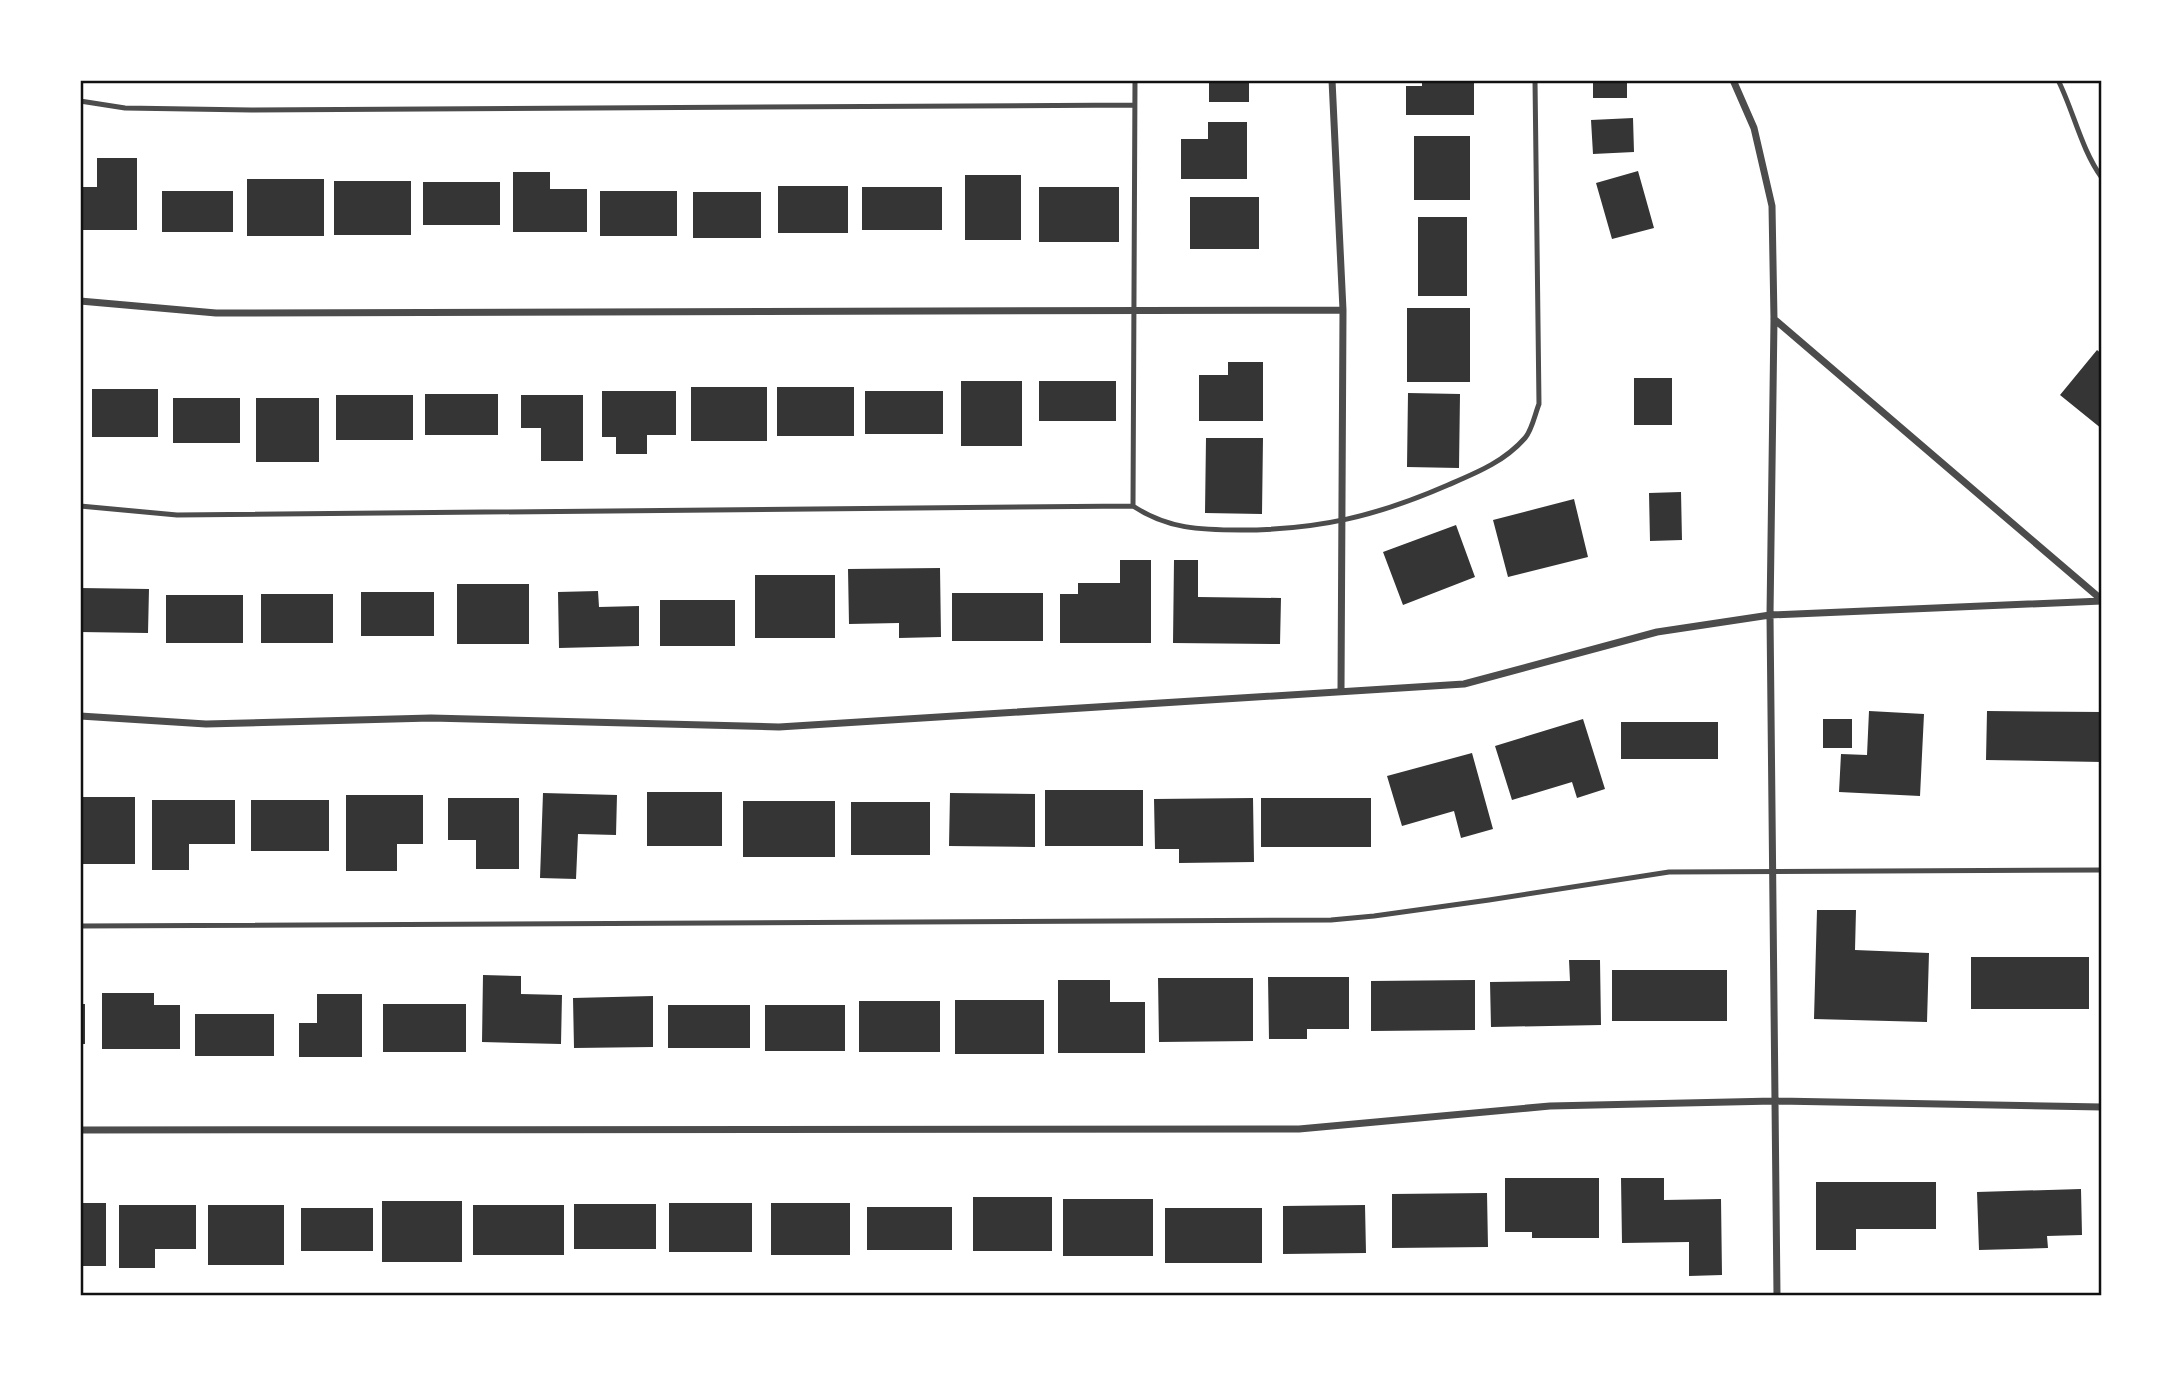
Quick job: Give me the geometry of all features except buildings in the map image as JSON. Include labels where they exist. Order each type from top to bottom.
[{"type":"street","points":[[1332,80],[1343,310],[1341,691]]},
{"type":"street","points":[[1733,80],[1754,128],[1773,206],[1770,615],[1777,1296]]},
{"type":"street","points":[[80,301],[216,313],[1343,310]]},
{"type":"street","points":[[1774,319],[2102,601]]},
{"type":"street","points":[[80,716],[206,724],[431,718],[779,727],[1464,684],[1657,632],[1770,615],[2102,601]]},
{"type":"street","points":[[80,1130],[1300,1129],[1550,1106],[1774,1101],[2102,1107]]},
{"type":"lane","points":[[1133,506],[1135,80]]},
{"type":"lane","points":[[80,506],[177,515],[1133,506],[1151,518],[1198,530],[1284,530],[1342,522],[1415,499],[1494,465],[1527,437],[1539,404],[1535,80]]},
{"type":"lane","points":[[2058,80],[2091,162],[2102,178]]},
{"type":"lane","points":[[80,101],[125,108],[251,110],[1135,105]]},
{"type":"lane","points":[[80,926],[1331,920],[1476,902],[1669,872],[2102,870]]}]
